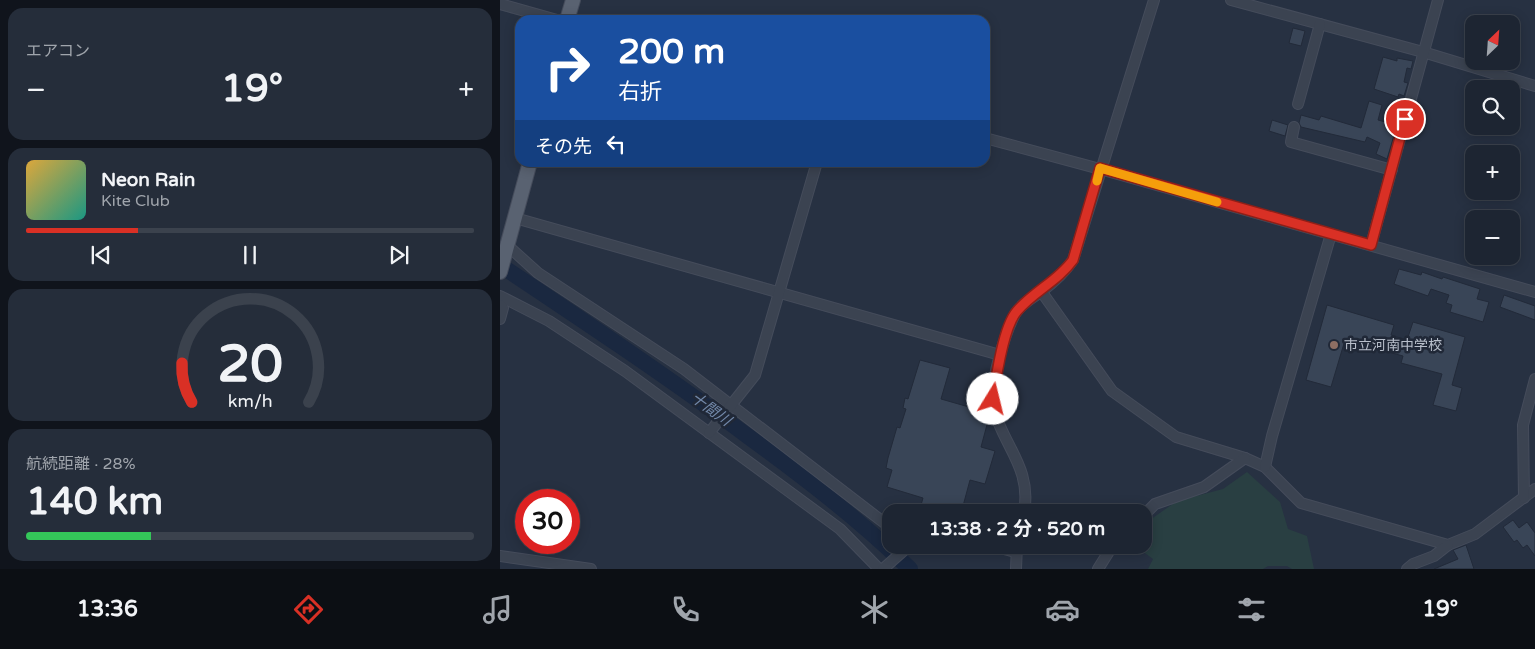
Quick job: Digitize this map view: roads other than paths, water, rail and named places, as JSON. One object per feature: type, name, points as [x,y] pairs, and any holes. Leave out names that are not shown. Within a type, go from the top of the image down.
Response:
[{"type":"main road","points":[[568,15],[573,0]]},
{"type":"main road","points":[[500,272],[529,167]]},
{"type":"street","points":[[1025,504],[1026,491],[1022,471],[1000,422],[993,399],[1000,355],[1015,312],[1066,270],[1073,260],[1100,168],[1154,0]]},
{"type":"street","points":[[1231,0],[1424,52],[1535,86]]},
{"type":"street","points":[[1371,245],[1438,0]]},
{"type":"street","points":[[500,4],[539,15]]},
{"type":"street","points":[[1298,104],[1320,24]]},
{"type":"street","points":[[1294,127],[1291,142],[1392,170]]},
{"type":"street","points":[[990,139],[1100,168],[1535,292]]},
{"type":"street","points":[[711,431],[755,375],[777,293],[815,167]]},
{"type":"street","points":[[515,218],[1000,355]]},
{"type":"street","points":[[1265,467],[1272,436],[1331,234]]},
{"type":"street","points":[[506,249],[538,273],[684,369],[882,521]]},
{"type":"street","points":[[1041,292],[1112,391],[1176,437],[1245,458],[1265,467],[1301,503],[1448,545]]},
{"type":"street","points":[[500,296],[549,321],[711,431],[840,529],[882,569],[900,554]]},
{"type":"street","points":[[500,305],[503,308],[500,319]]},
{"type":"street","points":[[1524,498],[1523,425],[1535,379]]},
{"type":"street","points":[[1152,507],[1155,504],[1204,488],[1245,458]]},
{"type":"street","points":[[1407,569],[1413,564],[1434,556],[1448,545],[1476,534],[1535,489]]},
{"type":"street","points":[[1016,554],[1016,569]]},
{"type":"street","points":[[1098,569],[1107,554]]},
{"type":"street","points":[[500,556],[591,569]]},
{"type":"waterway","name":"十間川","points":[[500,265],[657,371],[770,452],[852,517],[910,569]]},
{"type":"place","name":"市立河南中学校","points":[[1334,345]]}]
